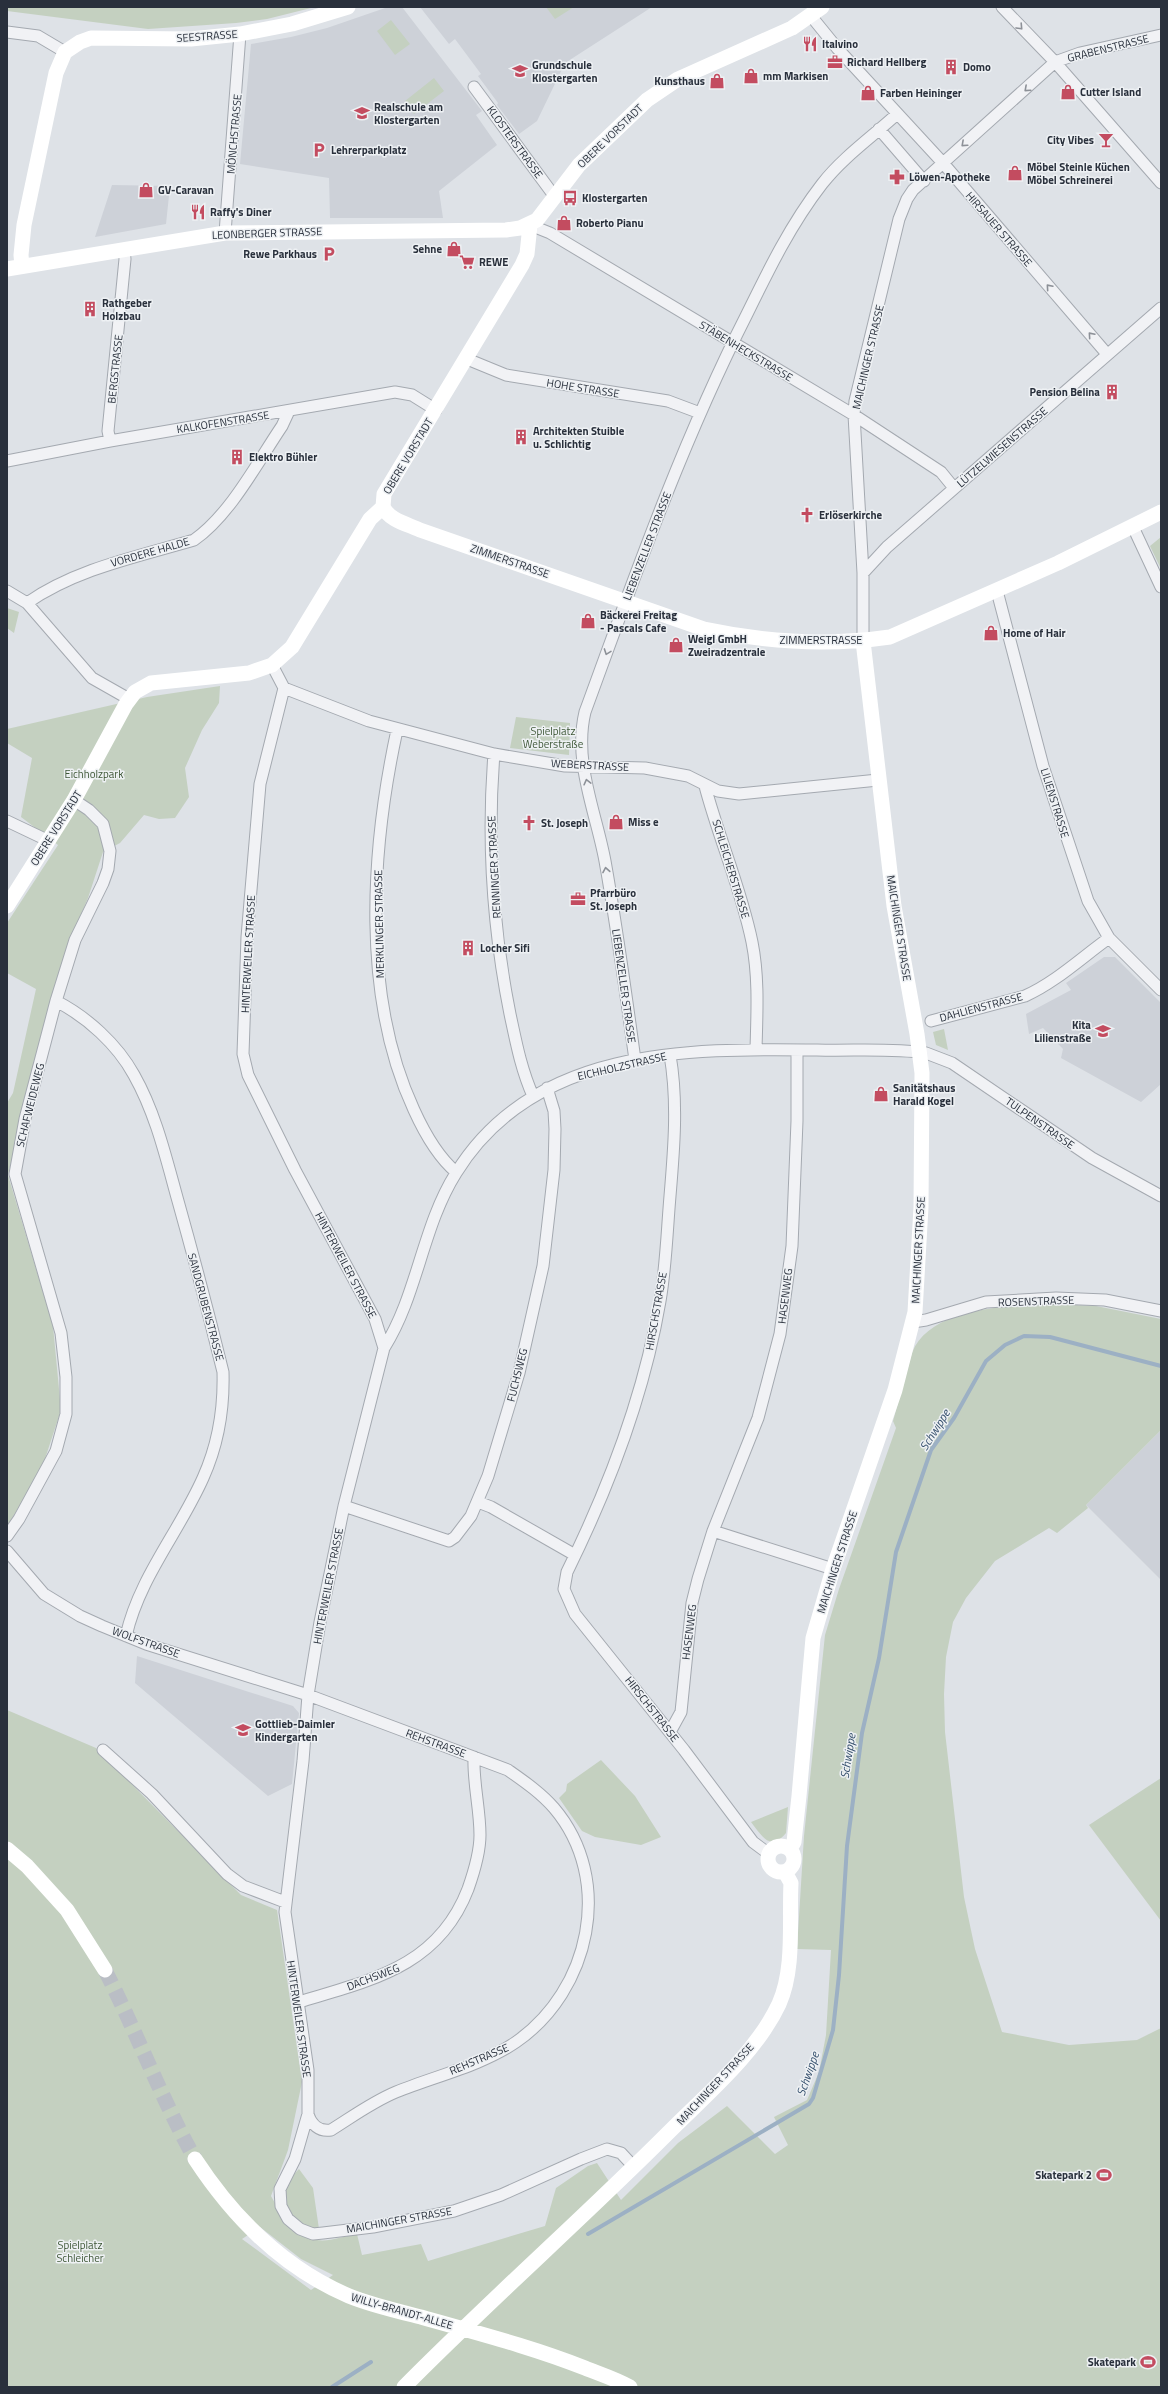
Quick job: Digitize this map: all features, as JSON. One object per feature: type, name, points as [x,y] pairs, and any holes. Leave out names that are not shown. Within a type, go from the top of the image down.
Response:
[{"type":"main road","name":"SEESTRASSE","points":[[65,52],[80,42],[91,38],[190,39],[240,34],[292,24],[348,7]]},
{"type":"main road","name":"OBERE VORSTADT","points":[[7,906],[74,800],[129,699],[141,687],[151,683],[248,673],[267,668],[292,647],[370,519],[383,507],[384,494],[467,359],[522,265],[527,254],[530,225],[537,220],[587,156],[647,100],[678,79],[766,42],[816,11]]},
{"type":"main road","points":[[22,266],[21,255],[24,225],[56,73],[65,52]]},
{"type":"main road","name":"LEONBERGER STRASSE","points":[[7,269],[225,233],[506,230],[530,225]]},
{"type":"main road","name":"ZIMMERSTRASSE","points":[[383,507],[390,516],[420,530],[626,603],[704,629],[735,636],[779,641],[863,641],[890,637],[996,591],[1133,527],[1161,512]]},
{"type":"main road","name":"MAICHINGER STRASSE","points":[[404,2387],[634,2167],[747,2054],[779,2003],[788,1969],[790,1883],[785,1872],[793,1866],[795,1857],[790,1849],[794,1842],[813,1638],[833,1570],[894,1390],[913,1322],[920,1207],[922,1073],[920,1052],[894,906],[878,780],[863,641]]},
{"type":"main road","points":[[785,1872],[773,1870],[768,1862],[769,1854],[772,1850],[780,1846],[790,1849]]},
{"type":"main road","points":[[7,1849],[26,1866],[67,1910],[105,1970]]},
{"type":"main road","name":"WILLY-BRANDT-ALLEE","points":[[195,2159],[224,2200],[246,2224],[300,2269],[350,2296],[547,2353],[630,2387]]},
{"type":"street","points":[[1002,7],[1055,62],[1161,183]]},
{"type":"street","name":"HIRSAUER STRASSE","points":[[816,11],[897,114],[943,164],[1107,354]]},
{"type":"street","points":[[7,32],[38,36],[65,52]]},
{"type":"street","name":"MÖNCHSTRASSE","points":[[225,233],[240,34]]},
{"type":"street","name":"GRABENSTRASSE","points":[[1055,62],[1080,54],[1161,35]]},
{"type":"street","name":"MAICHINGER STRASSE","points":[[863,641],[863,573],[854,415],[855,401],[899,219],[907,198],[1055,62]]},
{"type":"street","name":"KLOSTERSTRASSE","points":[[474,87],[555,197]]},
{"type":"street","name":"LIEBENZELLER STRASSE","points":[[635,1060],[619,945],[606,867],[583,766],[580,731],[584,712],[682,454],[732,342],[780,248],[809,202],[829,176],[897,114]]},
{"type":"street","points":[[880,129],[924,181]]},
{"type":"street","name":"STÄBENHECKSTRASSE","points":[[530,225],[550,232],[854,415],[941,472],[954,488]]},
{"type":"street","name":"BERGSTRASSE","points":[[110,441],[108,431],[125,259],[124,250]]},
{"type":"street","name":"LÜTZELWIESENSTRASSE","points":[[863,573],[887,547],[1161,308]]},
{"type":"street","name":"HOHE STRASSE","points":[[467,359],[506,375],[668,401],[700,413]]},
{"type":"street","name":"KALKOFENSTRASSE","points":[[7,461],[110,441],[395,392],[412,395],[436,410]]},
{"type":"street","name":"VORDERE HALDE","points":[[27,603],[48,589],[95,568],[194,540],[202,535],[225,511],[278,432],[289,411]]},
{"type":"street","points":[[1133,527],[1161,588]]},
{"type":"street","points":[[7,591],[27,603],[92,678],[129,699]]},
{"type":"street","name":"LILIENSTRASSE","points":[[996,591],[1043,766],[1088,901],[1109,938],[1161,990]]},
{"type":"street","points":[[272,665],[284,688]]},
{"type":"street","name":"WEBERSTRASSE","points":[[284,688],[369,721],[397,730],[494,754],[566,766],[645,768],[688,776],[705,786],[739,794],[878,780]]},
{"type":"street","name":"HINTERWEILER STRASSE","points":[[284,688],[260,784],[247,937],[243,1054],[248,1075],[295,1170],[375,1320],[384,1348],[344,1506],[320,1622],[308,1695],[303,1761],[285,1902],[286,1923],[308,2070],[308,2114],[295,2159],[280,2189],[279,2198],[281,2206],[288,2219],[300,2229],[313,2234]]},
{"type":"street","name":"MERKLINGER STRASSE","points":[[397,730],[386,782],[378,859],[378,958],[384,1016],[393,1057],[405,1090],[420,1123],[438,1151],[456,1172]]},
{"type":"street","name":"RENNINGER STRASSE","points":[[494,754],[491,784],[493,895],[505,989],[521,1065],[533,1096]]},
{"type":"street","name":"SCHLEICHERSTRASSE","points":[[705,786],[735,874],[752,943],[757,998],[756,1049]]},
{"type":"street","name":"SCHAFWEIDEWEG","points":[[7,1536],[19,1519],[56,1450],[66,1414],[66,1377],[61,1333],[16,1174],[25,1119],[56,1001],[75,940],[103,883],[110,851],[103,824],[89,810],[74,800]]},
{"type":"street","points":[[7,821],[49,840]]},
{"type":"street","name":"DAHLIENSTRASSE","points":[[932,1021],[1024,996],[1035,991],[1060,975],[1109,938]]},
{"type":"street","name":"SANDGRUBENSTRASSE","points":[[56,1001],[70,1008],[103,1035],[128,1065],[145,1097],[161,1139],[223,1372],[224,1397],[220,1425],[204,1476],[152,1570],[131,1615],[126,1636]]},
{"type":"street","name":"EICHHOLZSTRASSE","points":[[384,1348],[398,1326],[436,1211],[456,1172],[488,1131],[533,1096],[547,1088],[589,1071],[635,1060],[719,1049],[920,1052]]},
{"type":"street","name":"HASENWEG","points":[[670,1732],[681,1712],[692,1603],[713,1531],[758,1418],[780,1334],[792,1238],[797,1129],[797,1050]]},
{"type":"street","name":"TULPENSTRASSE","points":[[920,1052],[941,1057],[952,1063],[1092,1158],[1161,1196]]},
{"type":"street","name":"HIRSCHSTRASSE","points":[[670,1055],[674,1092],[674,1152],[659,1308],[636,1400],[612,1470],[564,1582],[568,1602],[575,1614],[670,1732],[753,1842],[769,1854]]},
{"type":"street","name":"FUCHSWEG","points":[[344,1506],[449,1541],[462,1530],[478,1502],[519,1374],[543,1266],[554,1170],[554,1111],[547,1088]]},
{"type":"street","name":"ROSENSTRASSE","points":[[913,1322],[926,1320],[986,1302],[1056,1298],[1105,1300],[1161,1311]]},
{"type":"street","points":[[478,1502],[491,1507],[575,1555]]},
{"type":"street","points":[[713,1531],[833,1570]]},
{"type":"street","name":"WOLFSTRASSE","points":[[7,1551],[44,1594],[80,1616],[126,1636],[308,1695]]},
{"type":"street","name":"REHSTRASSE","points":[[308,1695],[508,1770],[535,1789],[554,1809],[570,1833],[582,1863],[588,1895],[586,1934],[581,1956],[575,1971],[548,2014],[525,2035],[503,2050],[383,2098],[331,2130],[325,2131],[314,2125],[308,2114]]},
{"type":"street","points":[[103,1750],[152,1794],[227,1874],[243,1886],[285,1902]]},
{"type":"street","name":"DACHSWEG","points":[[299,2002],[370,1981],[395,1970],[429,1948],[448,1928],[465,1897],[473,1875],[478,1852],[480,1836],[474,1773],[474,1756]]},
{"type":"street","name":"MAICHINGER STRASSE","points":[[313,2234],[373,2227],[445,2213],[501,2195],[607,2149],[620,2153],[634,2167]]},
{"type":"shaded area","name":"Realschule am Klostergarten","points":[[388,7],[402,7],[482,111],[476,115],[497,145],[439,191],[443,218],[330,218],[329,178],[240,164],[251,44],[291,37],[327,28]]},
{"type":"shaded area","name":"Grundschule Klostergarten","points":[[420,7],[652,7],[565,63],[537,121],[519,134],[497,105],[498,103],[478,76],[481,74],[455,39],[449,44]]},
{"type":"shaded area","points":[[112,185],[170,186],[166,224],[95,237]]},
{"type":"shaded area","name":"Kita Lilienstraße","points":[[1104,957],[1115,957],[1161,1003],[1161,1084],[1141,1102],[1061,1058],[1063,1049],[1043,1028],[1029,1034],[1026,1014],[1071,990],[1066,983]]},
{"type":"shaded area","points":[[1161,1430],[1161,1580],[1086,1505]]},
{"type":"shaded area","name":"Gottlieb-Daimler Kindergarten","points":[[137,1656],[293,1706],[299,1713],[292,1784],[268,1796],[135,1683]]},
{"type":"green space","points":[[7,7],[315,7],[267,19],[236,23],[148,29],[7,11]]},
{"type":"green space","points":[[546,7],[574,7],[555,19]]},
{"type":"green space","points":[[391,20],[410,44],[395,55],[377,31]]},
{"type":"green space","points":[[434,78],[444,91],[414,114],[405,101]]},
{"type":"green space","points":[[1161,537],[1161,569],[1150,546]]},
{"type":"green space","points":[[7,608],[19,612],[14,633],[7,628]]},
{"type":"green space","name":"Eichholzpark","points":[[220,686],[219,703],[202,730],[185,768],[189,797],[175,818],[159,819],[144,815],[120,843],[103,852],[88,898],[68,945],[52,995],[8,1175],[53,1326],[61,1410],[42,1468],[7,1527],[7,1103],[13,1093],[36,989],[7,973],[7,923],[58,845],[21,817],[32,758],[7,743],[7,729],[147,697]]},
{"type":"green space","name":"Spielplatz Weberstraße","points":[[516,717],[570,723],[569,755],[510,748]]},
{"type":"green space","points":[[944,1029],[948,1050],[936,1045],[933,1032]]},
{"type":"green space","name":"Spielplatz Schleicher","points":[[1053,1304],[1096,1306],[1161,1319],[1161,1430],[1086,1505],[1088,1508],[1057,1533],[1049,1528],[995,1561],[966,1598],[953,1622],[946,1657],[944,1694],[945,1732],[964,1897],[975,1949],[1002,2032],[1069,2045],[1137,2040],[1161,2028],[1161,2387],[7,2387],[7,1710],[96,1748],[241,1895],[277,1910],[302,2082],[288,2150],[271,2196],[279,2210],[295,2230],[309,2238],[317,2240],[332,2240],[357,2234],[362,2255],[421,2244],[428,2261],[545,2226],[556,2188],[588,2166],[597,2163],[621,2200],[678,2143],[727,2106],[775,2154],[788,2145],[774,2117],[807,2100],[819,2072],[826,2035],[831,1950],[797,1949],[804,1836],[825,1635],[839,1589],[896,1428],[893,1421],[912,1353],[922,1337],[936,1326],[953,1317],[995,1308]],"holes":[[[260,2227],[301,2259],[333,2275],[311,2290],[242,2239]]]},
{"type":"green space","points":[[601,1760],[635,1796],[661,1837],[641,1845],[595,1837],[582,1831],[559,1798],[566,1791],[567,1784]]},
{"type":"green space","points":[[1161,1778],[1161,1921],[1089,1825]]},
{"type":"green space","points":[[788,1807],[786,1833],[780,1839],[771,1842],[767,1840],[751,1822]]},
{"type":"green space","points":[[299,2169],[313,2188],[319,2229],[304,2227],[288,2212],[284,2198],[285,2190],[290,2179]]},
{"type":"waterway","name":"Schwippe","points":[[588,2234],[809,2104],[813,2098],[833,2030],[839,1975],[847,1846],[862,1733],[879,1658],[896,1552],[931,1450],[954,1418],[986,1361],[1005,1345],[1024,1336],[1050,1337],[1161,1366]]},
{"type":"waterway","name":"Schwippe","points":[[332,2387],[371,2362]]},
{"type":"tunnel","points":[[105,1970],[171,2113],[195,2159]]},
{"type":"place","name":"Italvino","points":[[810,44]]},
{"type":"place","name":"Richard Hellberg","points":[[835,62]]},
{"type":"place","name":"Domo","points":[[951,67]]},
{"type":"place","name":"Grundschule Klostergarten","points":[[520,71]]},
{"type":"place","name":"mm Markisen","points":[[751,76]]},
{"type":"place","name":"Kunsthaus","points":[[717,81]]},
{"type":"place","name":"Cutter Island","points":[[1068,92]]},
{"type":"place","name":"Farben Heininger","points":[[868,93]]},
{"type":"place","name":"Realschule am Klostergarten","points":[[362,113]]},
{"type":"place","name":"City Vibes","points":[[1106,140]]},
{"type":"place","name":"Lehrerparkplatz","points":[[319,150]]},
{"type":"place","name":"Möbel Steinle Küchen Möbel Schreinerei","points":[[1015,173]]},
{"type":"place","name":"Löwen-Apotheke","points":[[897,177]]},
{"type":"place","name":"GV-Caravan","points":[[146,190]]},
{"type":"place","name":"Klostergarten","points":[[570,198]]},
{"type":"place","name":"Raffy's Diner","points":[[198,212]]},
{"type":"place","name":"Roberto Pianu","points":[[564,223]]},
{"type":"place","name":"Sehne","points":[[454,249]]},
{"type":"place","name":"Rewe Parkhaus","points":[[329,254]]},
{"type":"place","name":"REWE","points":[[467,262]]},
{"type":"place","name":"Rathgeber Holzbau","points":[[90,309]]},
{"type":"place","name":"Pension Belina","points":[[1112,392]]},
{"type":"place","name":"Architekten Stuible u. Schlichtig","points":[[521,437]]},
{"type":"place","name":"Elektro Bühler","points":[[237,457]]},
{"type":"place","name":"Erlöserkirche","points":[[807,515]]},
{"type":"place","name":"Bäckerei Freitag - Pascals Cafe","points":[[588,621]]},
{"type":"place","name":"Home of Hair","points":[[991,633]]},
{"type":"place","name":"Weigl GmbH Zweiradzentrale","points":[[676,645]]},
{"type":"place","name":"Miss e","points":[[616,822]]},
{"type":"place","name":"St. Joseph","points":[[529,823]]},
{"type":"place","name":"Pfarrbüro St. Joseph","points":[[578,899]]},
{"type":"place","name":"Locher Sifi","points":[[468,948]]},
{"type":"place","name":"Kita Lilienstraße","points":[[1103,1031]]},
{"type":"place","name":"Sanitätshaus Harald Kogel","points":[[881,1094]]},
{"type":"place","name":"Gottlieb-Daimler Kindergarten","points":[[243,1730]]},
{"type":"place","name":"Skatepark 2","points":[[1104,2175]]},
{"type":"place","name":"Skatepark","points":[[1148,2362]]}]
